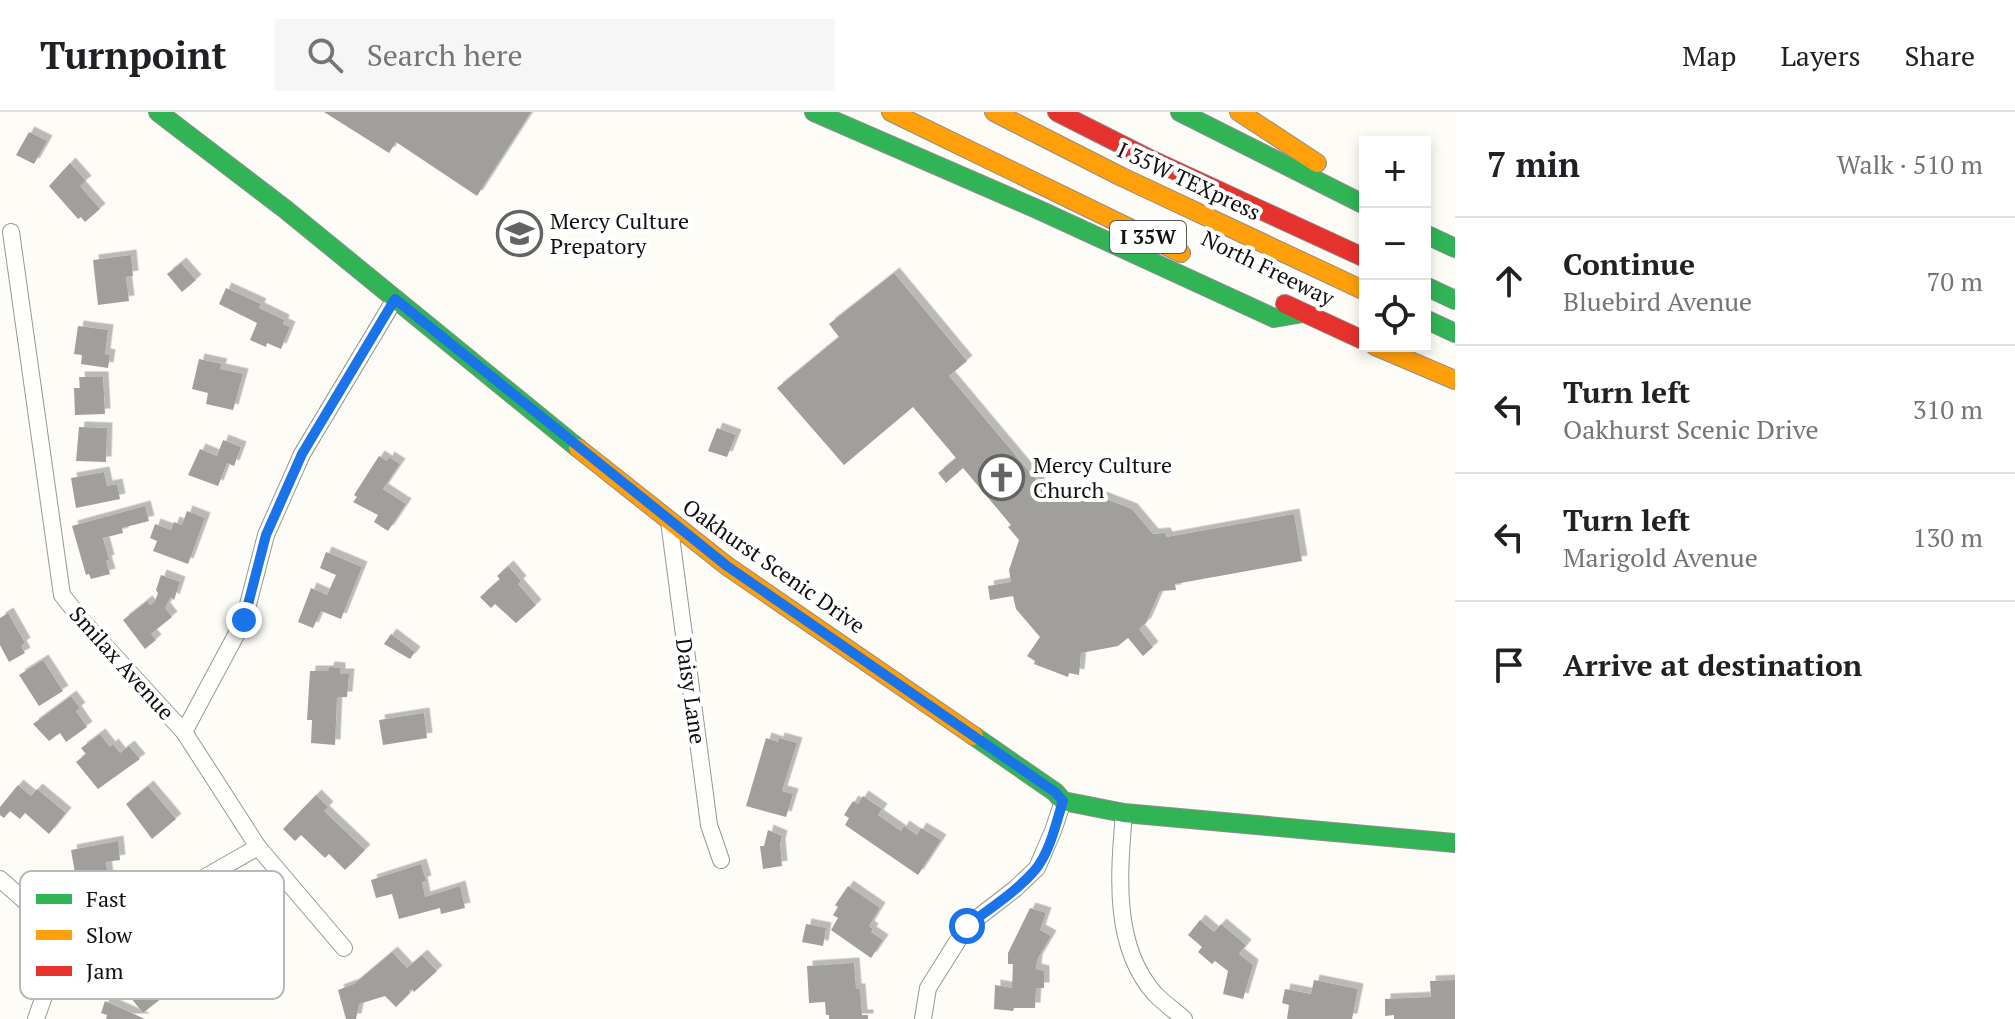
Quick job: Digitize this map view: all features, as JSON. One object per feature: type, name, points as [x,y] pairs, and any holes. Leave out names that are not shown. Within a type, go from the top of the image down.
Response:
[{"type":"main road","name":"Oakhurst Scenic Drive","points":[[158,112],[285,209],[727,566],[927,702],[1055,792],[1063,801],[1124,813],[1455,843]]},
{"type":"main road","name":"North Freeway","points":[[814,112],[1037,209],[1273,304],[1303,313],[1359,338]]},
{"type":"main road","name":"North Freeway","points":[[891,112],[1197,260]]},
{"type":"main road","name":"I 35W TEXpress","points":[[994,112],[1122,177],[1359,288]]},
{"type":"main road","name":"I 35W TEXpress","points":[[1057,112],[1148,158],[1359,255]]},
{"type":"main road","points":[[1180,112],[1338,186],[1359,202]]},
{"type":"main road","points":[[1239,112],[1335,174],[1338,186]]},
{"type":"main road","points":[[1431,237],[1455,248]]},
{"type":"main road","points":[[1431,289],[1455,300]]},
{"type":"main road","points":[[1431,322],[1455,333]]},
{"type":"main road","points":[[1389,352],[1455,380]]},
{"type":"street","name":"Smilax Avenue","points":[[11,232],[62,595],[184,732],[258,847],[278,871]]},
{"type":"street","points":[[184,732],[244,620],[266,535],[302,454],[395,299]]},
{"type":"street","name":"Daisy Lane","points":[[669,521],[709,825],[721,860]]},
{"type":"street","points":[[923,1019],[928,988],[967,926],[1037,868],[1063,801]]},
{"type":"street","points":[[1124,813],[1120,868],[1125,935],[1141,973],[1156,994],[1184,1019]]},
{"type":"street","points":[[216,871],[258,847]]},
{"type":"street","name":"Smilax Avenue","points":[[284,878],[344,948]]},
{"type":"street","points":[[0,879],[20,896]]},
{"type":"street","points":[[36,1019],[43,999]]},
{"type":"building","points":[[324,112],[531,112],[477,196],[396,142],[389,153]]},
{"type":"building","points":[[29,132],[47,141],[34,164],[16,155]]},
{"type":"building","points":[[70,163],[86,181],[80,186],[100,209],[85,222],[81,217],[78,219],[49,186]]},
{"type":"building","points":[[131,255],[133,276],[126,277],[129,301],[98,305],[93,260]]},
{"type":"building","points":[[181,263],[196,280],[182,292],[167,274]]},
{"type":"building","name":"Mercy Culture Church","points":[[894,273],[967,361],[949,376],[1048,494],[1051,491],[1059,500],[1093,494],[1132,509],[1153,534],[1165,533],[1167,537],[1294,514],[1302,561],[1175,584],[1176,590],[1160,591],[1146,623],[1139,629],[1153,647],[1143,656],[1128,638],[1118,646],[1081,653],[1079,675],[1069,673],[1068,677],[1034,664],[1035,661],[1027,656],[1040,637],[1016,609],[1013,596],[990,600],[988,586],[1011,582],[1009,570],[1019,540],[1008,527],[1011,525],[963,468],[946,483],[938,473],[956,458],[913,407],[844,465],[777,388],[839,337],[829,324]]},
{"type":"building","points":[[226,288],[261,304],[259,308],[284,320],[283,324],[290,327],[281,349],[250,340],[257,323],[219,304]]},
{"type":"building","points":[[78,326],[108,330],[105,354],[110,355],[108,368],[81,364],[82,355],[74,354]]},
{"type":"building","points":[[199,359],[222,364],[220,369],[243,374],[233,410],[206,404],[208,393],[192,389]]},
{"type":"building","points":[[79,377],[103,377],[105,414],[75,415],[74,388],[80,388]]},
{"type":"building","points":[[79,427],[107,428],[106,462],[76,461]]},
{"type":"building","points":[[717,428],[736,435],[727,457],[708,451]]},
{"type":"building","points":[[223,440],[241,447],[234,466],[227,463],[218,486],[188,475],[200,449],[217,456]]},
{"type":"building","points":[[379,456],[387,461],[389,457],[400,464],[383,489],[406,504],[388,531],[374,522],[378,515],[353,502],[357,497],[354,495]]},
{"type":"building","points":[[104,472],[107,486],[117,484],[120,499],[76,508],[71,478]]},
{"type":"building","points":[[145,506],[149,521],[122,528],[123,533],[103,538],[110,574],[91,579],[89,574],[86,575],[72,526]]},
{"type":"building","points":[[187,511],[205,518],[188,564],[153,551],[157,541],[150,538],[155,524],[171,530],[174,522],[182,525]]},
{"type":"building","points":[[326,552],[362,567],[341,619],[321,611],[313,628],[298,622],[311,588],[327,595],[336,575],[320,568]]},
{"type":"building","points":[[508,566],[536,605],[516,623],[495,604],[491,608],[480,597],[500,579],[497,576]]},
{"type":"building","points":[[161,575],[180,582],[174,600],[171,597],[165,608],[172,617],[151,634],[156,640],[145,649],[123,620],[147,601],[150,605],[155,601]]},
{"type":"building","points":[[8,613],[25,643],[21,646],[25,653],[9,662],[0,645],[0,618]]},
{"type":"building","points":[[391,634],[415,652],[410,659],[384,644]]},
{"type":"building","points":[[43,660],[63,691],[39,706],[19,675]]},
{"type":"building","points":[[329,667],[340,668],[340,674],[349,674],[347,697],[337,697],[335,745],[311,743],[312,720],[307,720],[310,671],[328,671]]},
{"type":"building","points":[[71,696],[80,708],[76,711],[87,727],[66,742],[60,733],[49,741],[33,724]]},
{"type":"building","points":[[424,713],[427,738],[383,745],[379,720]]},
{"type":"building","points":[[100,734],[110,747],[113,744],[120,753],[129,746],[140,759],[98,789],[76,762],[86,754],[81,748]]},
{"type":"building","points":[[766,738],[797,743],[782,791],[793,794],[786,817],[746,806]]},
{"type":"building","points":[[18,785],[31,796],[37,789],[66,813],[49,834],[25,813],[20,819],[10,811],[4,818],[0,815],[0,807]]},
{"type":"building","points":[[148,786],[176,819],[152,839],[126,804]]},
{"type":"building","points":[[316,795],[328,807],[324,811],[365,850],[345,870],[329,854],[325,858],[301,835],[295,841],[283,829]]},
{"type":"building","points":[[863,796],[882,809],[878,815],[901,831],[904,826],[917,835],[921,828],[941,840],[918,875],[845,825],[849,818],[844,815],[853,801],[858,804]]},
{"type":"building","points":[[768,830],[782,836],[782,866],[763,869],[760,846],[764,846]]},
{"type":"building","points":[[118,841],[120,860],[106,862],[107,871],[75,871],[71,850]]},
{"type":"building","points":[[421,864],[426,881],[422,882],[425,897],[460,886],[465,908],[441,914],[440,908],[399,919],[392,894],[376,898],[371,880]]},
{"type":"building","points":[[848,886],[880,908],[869,926],[873,929],[871,932],[883,940],[871,958],[831,930],[838,918],[833,915],[838,907],[835,905]]},
{"type":"building","points":[[1030,908],[1046,913],[1040,930],[1051,936],[1037,960],[1036,969],[1044,971],[1044,988],[1036,988],[1035,1008],[1014,1008],[1013,1011],[994,1009],[995,985],[1012,988],[1013,964],[1008,964],[1008,953]]},
{"type":"building","points":[[1200,920],[1214,932],[1221,924],[1246,945],[1239,954],[1253,965],[1243,999],[1223,994],[1228,971],[1215,961],[1212,964],[1198,952],[1202,947],[1188,935]]},
{"type":"building","points":[[806,924],[826,928],[823,946],[802,942]]},
{"type":"building","points":[[392,952],[407,968],[422,955],[437,971],[414,992],[412,989],[409,991],[396,1007],[385,996],[359,1004],[356,1019],[346,1019],[338,990],[354,984]]},
{"type":"building","points":[[854,963],[862,1015],[868,1015],[868,1019],[829,1019],[825,1002],[809,1003],[807,966]]},
{"type":"building","points":[[1314,980],[1358,989],[1352,1019],[1287,1019],[1289,1005],[1282,1003],[1285,989],[1311,994]]},
{"type":"building","points":[[1455,980],[1455,1019],[1394,1019],[1394,1015],[1385,1016],[1385,999],[1431,997],[1430,981]]},
{"type":"building","points":[[132,999],[161,999],[143,1013]]},
{"type":"building","points":[[105,1001],[145,1019],[106,1019],[107,1015],[101,1013]]},
{"type":"traffic: fast","points":[[158,112],[285,209],[578,448]]},
{"type":"traffic: fast","points":[[814,112],[1037,209],[1274,318],[1303,313]]},
{"type":"traffic: fast","points":[[1180,112],[1359,202]]},
{"type":"traffic: fast","points":[[1431,237],[1455,248]]},
{"type":"traffic: fast","points":[[1431,289],[1455,300]]},
{"type":"traffic: fast","points":[[1431,322],[1455,333]]},
{"type":"traffic: fast","points":[[974,736],[1055,792],[1063,801],[1124,813],[1455,843]]},
{"type":"traffic: slow","points":[[891,112],[1181,253]]},
{"type":"traffic: slow","points":[[994,112],[1122,177],[1359,288]]},
{"type":"traffic: slow","points":[[1239,112],[1317,163]]},
{"type":"traffic: slow","points":[[1389,352],[1455,380]]},
{"type":"traffic: slow","points":[[578,448],[727,566],[974,736]]},
{"type":"traffic: jam","points":[[1057,112],[1148,158],[1359,255]]},
{"type":"traffic: jam","points":[[1285,304],[1359,338]]},
{"type":"place","name":"Mercy Culture Prepatory","points":[[519,234]]},
{"type":"place","name":"Mercy Culture Church","points":[[1002,478]]},
{"type":"route","points":[[244,620],[266,535],[302,454],[395,299],[727,566],[1055,792],[1063,801],[1037,868],[967,926]]}]
